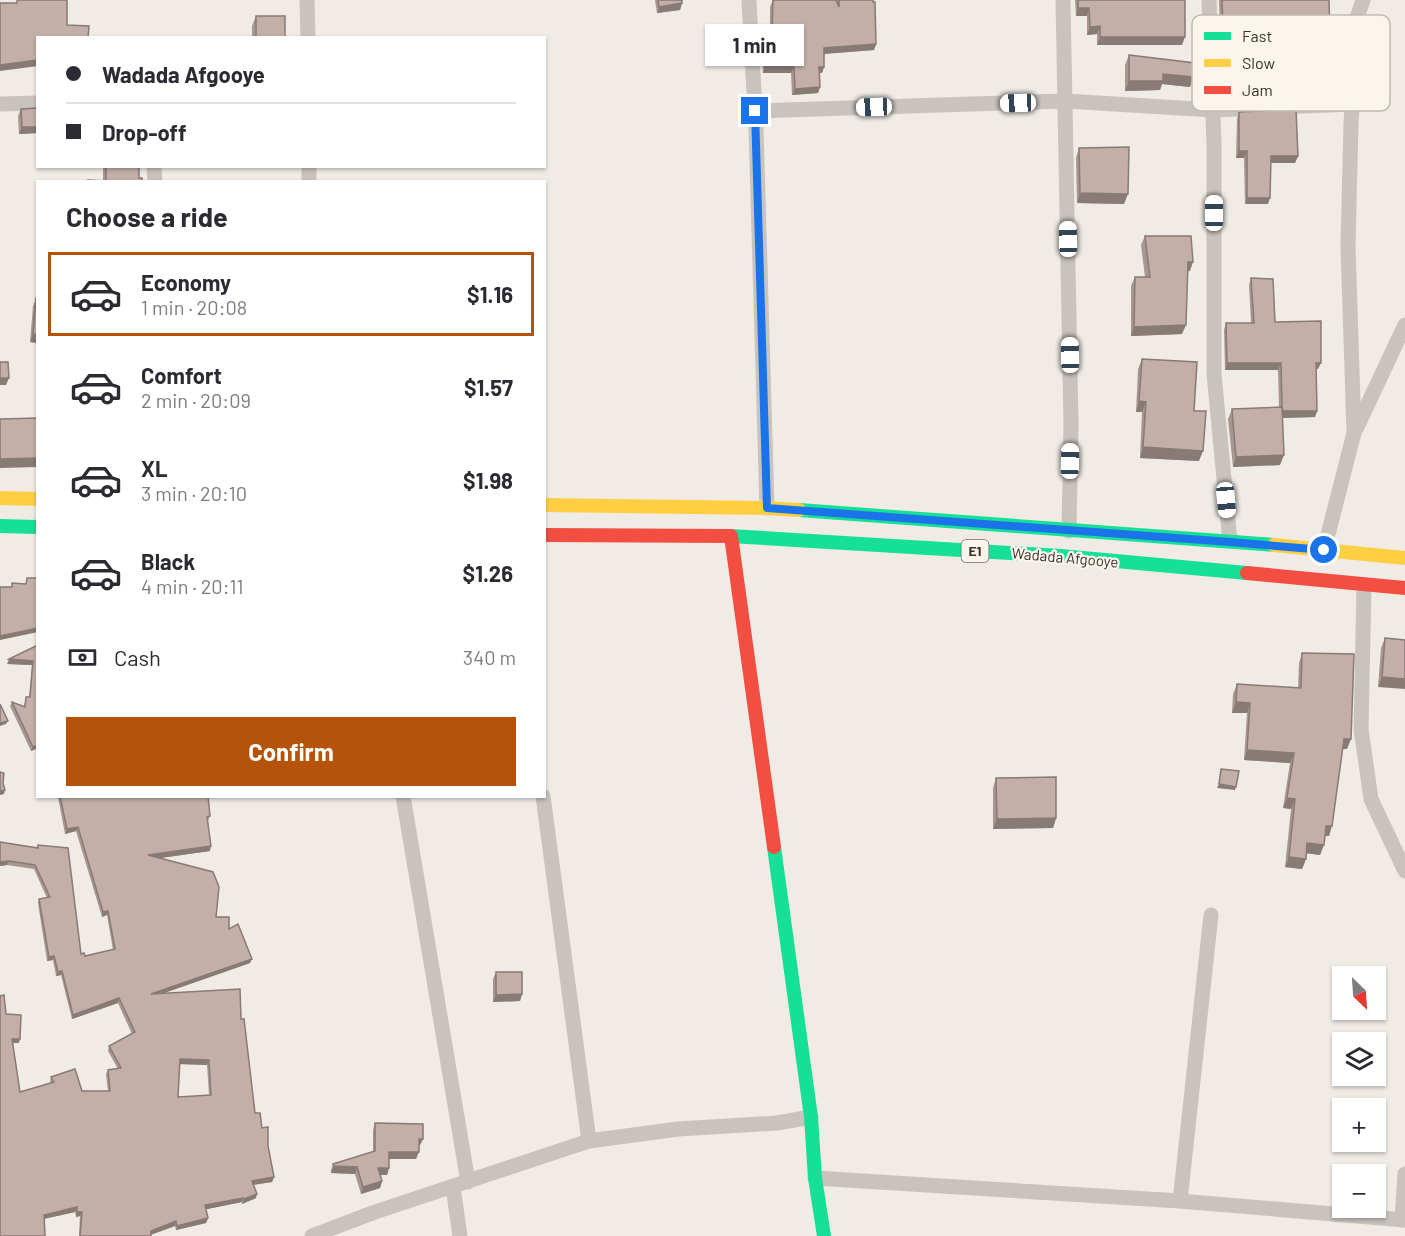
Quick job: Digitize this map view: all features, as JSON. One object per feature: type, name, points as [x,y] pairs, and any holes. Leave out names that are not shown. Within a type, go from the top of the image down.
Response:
[{"type":"main road","points":[[0,498],[36,499]]},
{"type":"main road","name":"Wadada Afgooye","points":[[546,505],[767,508],[1230,542],[1405,558]]},
{"type":"main road","points":[[0,526],[36,527]]},
{"type":"main road","name":"Wadada Afgooye","points":[[546,535],[731,536],[1061,556],[1405,588]]},
{"type":"main road","points":[[731,536],[811,1116],[815,1178],[824,1236]]},
{"type":"street","points":[[307,0],[308,36]]},
{"type":"street","points":[[749,0],[755,111],[767,508]]},
{"type":"street","points":[[1063,0],[1071,424],[1069,531]]},
{"type":"street","points":[[1209,0],[1210,15]]},
{"type":"street","points":[[1358,15],[1363,0]]},
{"type":"street","points":[[755,111],[1065,101],[1192,109]]},
{"type":"street","points":[[0,104],[36,103]]},
{"type":"street","points":[[1213,111],[1214,374],[1230,542]]},
{"type":"street","points":[[1352,111],[1348,246],[1354,433]]},
{"type":"street","points":[[1324,550],[1354,433],[1405,326]]},
{"type":"street","points":[[1364,585],[1360,729],[1371,799],[1405,871]]},
{"type":"street","points":[[403,798],[468,1182]]},
{"type":"street","points":[[543,798],[589,1141]]},
{"type":"street","points":[[1180,1201],[1211,915]]},
{"type":"street","points":[[316,1235],[589,1141],[678,1129],[777,1123],[811,1116]]},
{"type":"street","points":[[815,1178],[1180,1201],[1403,1220],[1405,1174]]},
{"type":"street","points":[[453,1187],[460,1236]]},
{"type":"building","points":[[17,0],[67,0],[67,25],[89,26],[88,36],[36,36],[36,60],[0,65],[0,3],[17,3]]},
{"type":"building","points":[[658,0],[682,0],[682,3],[659,7]]},
{"type":"building","points":[[773,0],[836,0],[839,7],[839,0],[873,0],[875,2],[876,44],[824,48],[824,67],[819,67],[820,87],[795,89],[794,67],[765,67],[764,33],[772,33]]},
{"type":"building","points":[[1078,0],[1185,0],[1185,37],[1100,37],[1100,26],[1090,27],[1089,8],[1078,8]]},
{"type":"building","points":[[1222,0],[1329,0],[1329,15],[1223,15]]},
{"type":"building","points":[[256,16],[285,16],[285,36],[256,36]]},
{"type":"building","points":[[1129,55],[1192,63],[1192,77],[1163,74],[1163,81],[1129,81]]},
{"type":"building","points":[[36,108],[36,127],[22,127],[21,109]]},
{"type":"building","points":[[1296,111],[1298,156],[1271,156],[1270,198],[1247,198],[1247,151],[1239,151],[1239,112]]},
{"type":"building","points":[[1129,147],[1128,194],[1080,193],[1079,148]]},
{"type":"building","points":[[106,168],[139,168],[139,178],[142,178],[142,180],[106,180]]},
{"type":"building","points":[[1145,236],[1191,236],[1193,262],[1188,262],[1186,325],[1134,327],[1135,277],[1150,277]]},
{"type":"building","points":[[1251,278],[1273,279],[1275,322],[1321,321],[1321,363],[1316,363],[1317,411],[1283,411],[1281,363],[1227,363],[1226,323],[1254,323]]},
{"type":"building","points":[[36,298],[36,335],[33,334]]},
{"type":"building","points":[[1142,359],[1197,362],[1194,411],[1206,411],[1203,451],[1143,447],[1146,402],[1139,401]]},
{"type":"building","points":[[0,362],[8,362],[9,378],[0,378]]},
{"type":"building","points":[[1282,407],[1284,455],[1236,457],[1232,409]]},
{"type":"building","points":[[36,418],[36,458],[0,459],[0,419]]},
{"type":"building","points":[[27,578],[36,578],[36,628],[0,636],[0,587],[12,587],[12,583],[26,584]]},
{"type":"building","points":[[1385,638],[1405,640],[1405,679],[1382,677]]},
{"type":"building","points":[[36,646],[36,746],[33,747],[12,702],[25,707],[26,697],[30,697],[33,661],[9,659]]},
{"type":"building","points":[[1302,653],[1354,654],[1351,739],[1344,739],[1332,826],[1326,826],[1324,845],[1307,843],[1306,859],[1289,857],[1295,799],[1287,798],[1294,753],[1247,750],[1250,703],[1236,702],[1237,684],[1301,688]]},
{"type":"building","points":[[0,704],[8,721],[0,723]]},
{"type":"building","points":[[1221,769],[1239,771],[1236,787],[1219,784]]},
{"type":"building","points":[[0,772],[4,773],[5,790],[0,791]]},
{"type":"building","points":[[1056,777],[1056,818],[997,819],[996,778]]},
{"type":"building","points":[[60,798],[208,798],[210,816],[207,817],[211,846],[148,855],[213,872],[219,887],[216,917],[229,917],[229,929],[238,924],[252,959],[151,994],[240,989],[241,1019],[244,1019],[255,1113],[260,1113],[262,1128],[268,1127],[268,1146],[274,1177],[252,1181],[257,1194],[244,1199],[205,1205],[208,1218],[177,1226],[176,1221],[151,1231],[151,1236],[80,1236],[82,1212],[77,1212],[77,1207],[44,1215],[45,1236],[0,1236],[0,996],[4,995],[6,1014],[21,1015],[20,1039],[12,1039],[20,1092],[54,1082],[51,1077],[75,1069],[82,1091],[110,1091],[108,1070],[121,1068],[109,1046],[135,1032],[119,998],[73,1015],[62,971],[58,972],[54,956],[49,957],[39,899],[50,897],[35,865],[0,862],[0,842],[38,848],[38,845],[68,848],[81,954],[84,953],[85,956],[115,949],[108,911],[103,912],[78,827],[67,829]],"holes":[[[180,1059],[209,1060],[211,1095],[178,1097]]]},
{"type":"building","points":[[496,972],[522,972],[522,994],[496,995]]},
{"type":"building","points":[[375,1123],[423,1124],[423,1139],[419,1139],[419,1152],[389,1152],[389,1168],[378,1168],[382,1181],[363,1187],[357,1167],[334,1166],[333,1164],[375,1151]]},
{"type":"traffic: fast","points":[[799,510],[1274,545]]},
{"type":"traffic: fast","points":[[0,526],[36,527]]},
{"type":"traffic: fast","points":[[730,536],[1061,556],[1247,573]]},
{"type":"traffic: fast","points":[[774,847],[811,1117],[815,1178],[824,1236]]},
{"type":"traffic: slow","points":[[0,498],[36,499]]},
{"type":"traffic: slow","points":[[546,505],[799,510]]},
{"type":"traffic: slow","points":[[1274,545],[1405,558]]},
{"type":"traffic: jam","points":[[546,535],[730,536]]},
{"type":"traffic: jam","points":[[731,536],[774,847]]},
{"type":"traffic: jam","points":[[1247,573],[1405,588]]},
{"type":"route","points":[[755,111],[767,508],[1324,550]]}]
